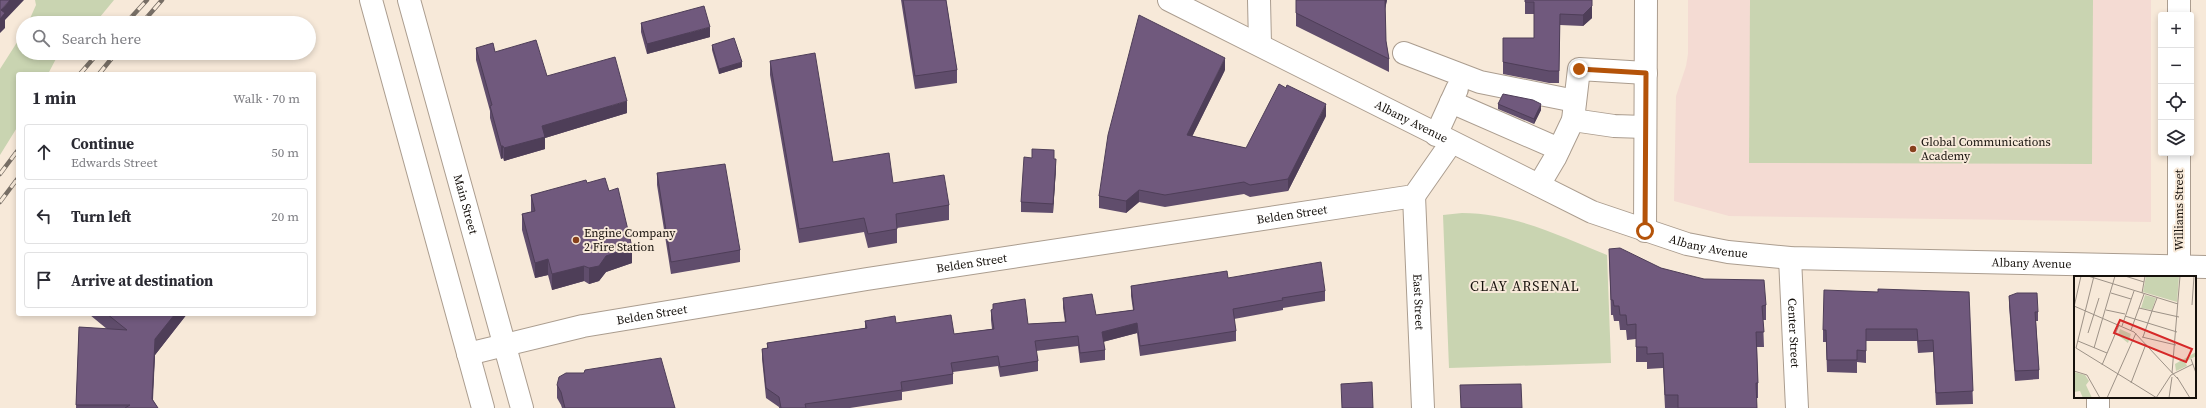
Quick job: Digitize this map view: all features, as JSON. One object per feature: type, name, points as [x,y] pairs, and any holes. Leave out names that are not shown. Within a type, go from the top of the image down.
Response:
[{"type":"main road","points":[[371,0],[483,408]]},
{"type":"main road","name":"Main Street","points":[[410,0],[522,408]]},
{"type":"main road","name":"Albany Avenue","points":[[1169,0],[1260,44],[1444,139],[1592,212],[1687,244],[1728,252],[1790,258],[2090,271],[2206,267]]},
{"type":"main road","points":[[1260,0],[1260,44]]},
{"type":"main road","points":[[1645,231],[1646,0]]},
{"type":"main road","points":[[2179,0],[2179,12]]},
{"type":"main road","points":[[1404,53],[1464,75],[1574,110],[1614,126],[1645,127]]},
{"type":"main road","points":[[1539,186],[1559,149],[1574,110],[1579,69],[1646,73]]},
{"type":"main road","points":[[1414,196],[1444,139],[1451,102],[1464,75]]},
{"type":"main road","points":[[1451,102],[1559,149]]},
{"type":"main road","name":"Williams Street","points":[[2179,156],[2179,267]]},
{"type":"main road","name":"Belden Street","points":[[468,354],[583,326],[867,279],[1414,196]]},
{"type":"main road","name":"East Street","points":[[1414,196],[1424,408]]},
{"type":"main road","name":"Center Street","points":[[1790,258],[1797,408]]},
{"type":"shaded area","name":"Global Communications Academy","points":[[1688,0],[2151,0],[2151,222],[1729,216],[1674,201],[1676,96],[1686,66],[1688,54]]},
{"type":"green space","points":[[35,0],[114,0],[101,16],[31,16],[36,5]]},
{"type":"green space","points":[[1750,0],[2093,0],[2092,164],[1749,163]]},
{"type":"green space","points":[[16,44],[16,60],[55,60],[49,72],[16,72],[16,129],[0,155],[0,69]]},
{"type":"green space","points":[[1462,213],[1481,214],[1518,221],[1554,233],[1607,255],[1611,363],[1449,368],[1443,215]]},
{"type":"building","points":[[0,0],[10,0],[1,10],[5,13],[0,19]]},
{"type":"building","points":[[903,0],[946,0],[957,70],[915,76]]},
{"type":"building","points":[[1296,0],[1385,0],[1386,41],[1389,59],[1296,13]]},
{"type":"building","points":[[1525,0],[1592,0],[1592,6],[1583,15],[1560,14],[1559,71],[1549,71],[1503,62],[1503,38],[1534,38],[1534,2],[1525,2]]},
{"type":"building","points":[[704,6],[710,27],[647,44],[641,23]]},
{"type":"building","points":[[1139,15],[1225,58],[1187,135],[1246,148],[1279,84],[1286,88],[1287,85],[1326,104],[1288,179],[1250,185],[1244,182],[1165,195],[1139,190],[1126,201],[1099,196],[1108,135]]},
{"type":"building","points":[[734,38],[742,62],[719,69],[712,45]]},
{"type":"building","points":[[536,40],[547,76],[615,57],[627,101],[542,126],[545,137],[504,148],[501,146],[490,106],[492,105],[476,48],[493,43],[495,52]]},
{"type":"building","points":[[815,53],[833,162],[889,153],[893,183],[944,175],[949,205],[896,214],[897,229],[868,234],[864,218],[799,229],[770,61]]},
{"type":"building","points":[[1503,94],[1533,100],[1541,104],[1534,119],[1498,104]]},
{"type":"building","points":[[1032,149],[1054,150],[1054,159],[1056,159],[1053,204],[1021,202],[1024,157],[1032,158]]},
{"type":"building","points":[[725,164],[740,250],[671,262],[657,173]]},
{"type":"building","name":"Engine Company 2 Fire Station","points":[[605,178],[609,191],[618,188],[632,247],[606,256],[599,266],[589,268],[584,266],[552,274],[548,259],[535,263],[522,214],[535,211],[531,195],[586,180],[587,183]]},
{"type":"building","points":[[1620,248],[1661,268],[1704,279],[1764,280],[1766,305],[1762,306],[1764,332],[1756,332],[1758,383],[1756,383],[1757,408],[1678,408],[1678,395],[1665,395],[1663,353],[1647,354],[1647,347],[1636,347],[1636,324],[1627,325],[1626,315],[1620,315],[1619,306],[1614,306],[1613,300],[1611,300],[1609,249]]},
{"type":"building","points":[[1321,262],[1325,291],[1282,298],[1283,300],[1233,309],[1236,331],[1140,346],[1137,323],[1102,332],[1105,350],[1080,353],[1078,336],[1035,341],[1038,361],[1000,367],[998,356],[951,363],[953,374],[901,382],[902,390],[805,404],[806,408],[781,408],[779,397],[766,388],[762,349],[768,348],[767,343],[867,328],[865,321],[895,316],[896,323],[951,315],[954,334],[994,329],[991,310],[993,309],[993,304],[1025,299],[1028,324],[1066,322],[1063,298],[1092,294],[1096,315],[1134,310],[1131,286],[1227,271],[1228,278]]},
{"type":"building","points":[[1878,289],[1969,292],[1973,391],[1936,393],[1933,340],[1918,341],[1917,329],[1866,329],[1866,351],[1857,350],[1857,360],[1827,360],[1826,330],[1823,330],[1824,290],[1878,292]]},
{"type":"building","points":[[2017,293],[2037,293],[2038,312],[2035,312],[2039,370],[2015,371],[2009,296]]},
{"type":"building","points":[[110,316],[173,316],[155,339],[152,399],[158,408],[125,408],[130,405],[76,405],[79,327],[127,330]]},
{"type":"building","points":[[661,358],[675,408],[565,408],[561,392],[557,385],[559,377],[566,373],[584,373],[585,370]]},
{"type":"building","points":[[1372,382],[1373,408],[1342,408],[1341,384]]},
{"type":"building","points":[[1521,384],[1522,408],[1461,408],[1460,385]]},
{"type":"railway","points":[[132,16],[147,0]]},
{"type":"railway","points":[[148,16],[162,0]]},
{"type":"railway","points":[[82,72],[92,60]]},
{"type":"railway","points":[[101,72],[110,60]]},
{"type":"railway","points":[[0,174],[16,153]]},
{"type":"railway","points":[[0,202],[16,181]]},
{"type":"place","name":"Global Communications Academy","points":[[1913,149]]},
{"type":"place","name":"Engine Company 2 Fire Station","points":[[576,240]]},
{"type":"district","name":"CLAY ARSENAL","points":[[1525,286]]},
{"type":"route","points":[[1579,69],[1646,73],[1645,231]]}]
